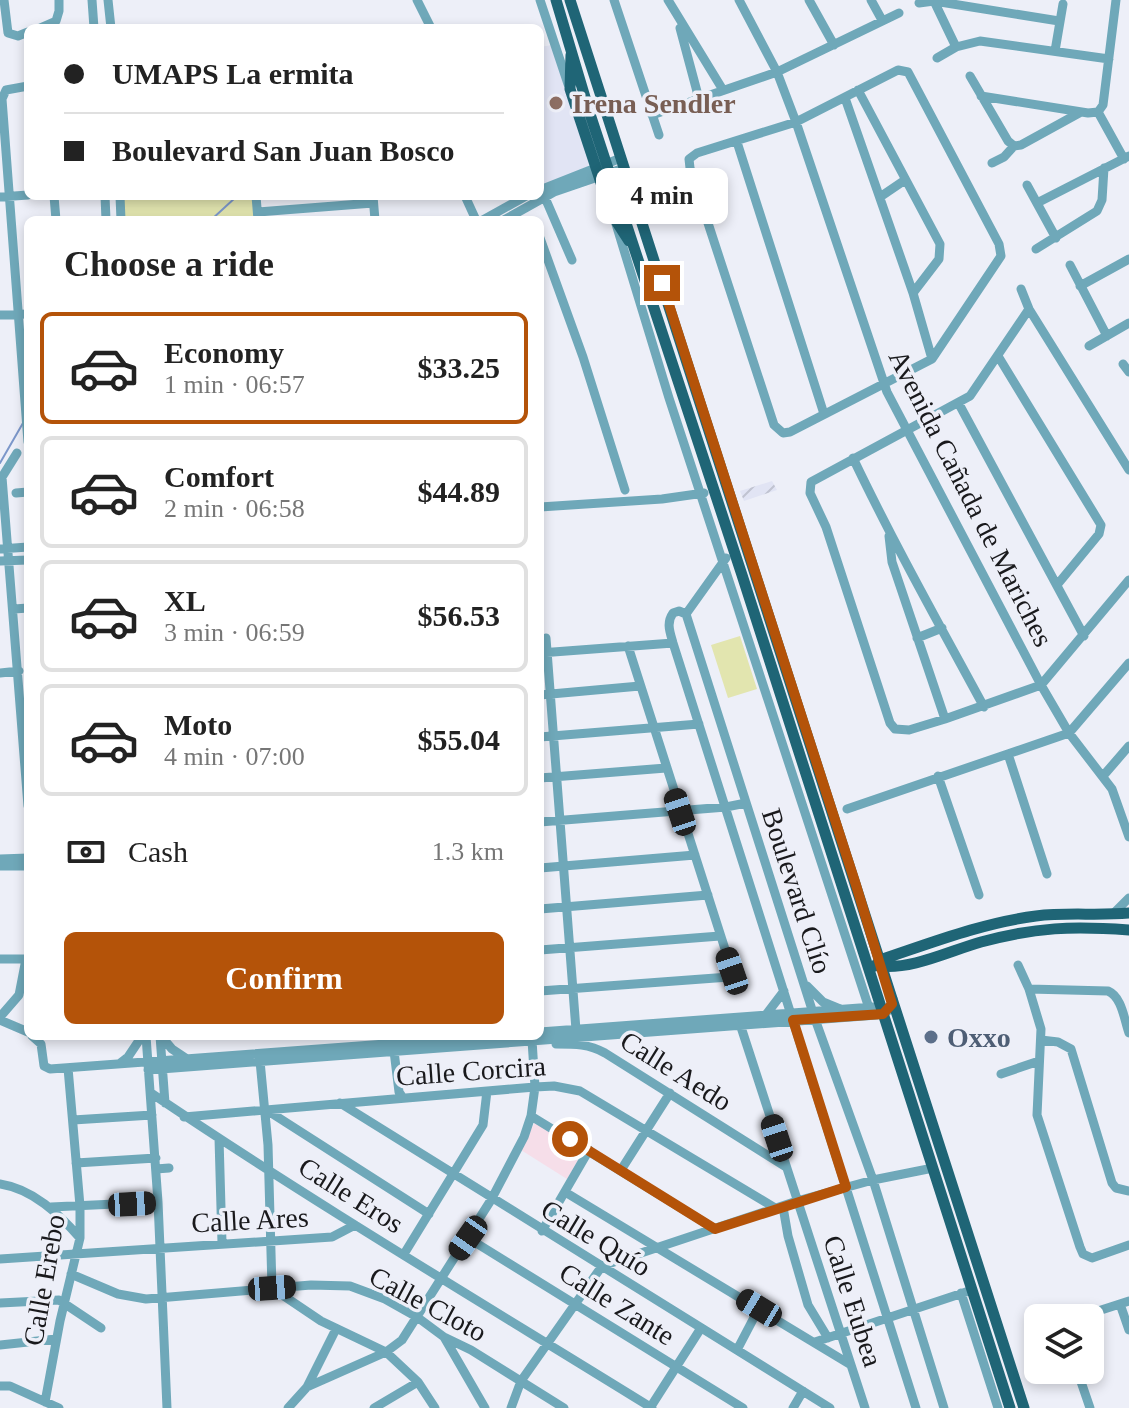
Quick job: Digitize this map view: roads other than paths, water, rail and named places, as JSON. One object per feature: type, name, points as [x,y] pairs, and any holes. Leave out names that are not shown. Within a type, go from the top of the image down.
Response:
[{"type":"main road","points":[[556,0],[572,50],[585,116],[603,170],[637,251],[864,957],[886,1007],[1024,1408]]},
{"type":"main road","points":[[570,0],[873,939],[886,1007],[967,1292],[1010,1408]]},
{"type":"main road","points":[[572,50],[570,89],[585,116]]},
{"type":"main road","points":[[585,116],[605,109]]},
{"type":"main road","points":[[603,170],[615,220],[637,251]]},
{"type":"main road","points":[[742,575],[755,571]]},
{"type":"main road","points":[[871,978],[879,964],[924,945],[990,924],[1057,914],[1129,913]]},
{"type":"main road","points":[[864,957],[879,964],[908,964],[980,942],[1060,927],[1129,930]]},
{"type":"main road","points":[[858,936],[868,941],[873,939]]},
{"type":"main road","points":[[873,939],[889,952],[924,945]]},
{"type":"main road","points":[[886,1007],[895,975],[908,964]]},
{"type":"street","points":[[4,0],[8,33],[18,36],[24,34]]},
{"type":"street","points":[[49,24],[56,21],[59,0]]},
{"type":"street","points":[[92,0],[94,24]]},
{"type":"street","points":[[108,0],[111,24]]},
{"type":"street","points":[[417,0],[429,24]]},
{"type":"street","points":[[540,0],[570,89]]},
{"type":"street","points":[[614,0],[659,135]]},
{"type":"street","points":[[668,0],[723,90]]},
{"type":"street","name":"Avenida Cañada de Mariches","points":[[739,0],[777,72],[796,122],[883,383],[1041,685],[1069,733],[1112,789],[1129,837]]},
{"type":"street","points":[[809,0],[834,45]]},
{"type":"street","points":[[871,0],[882,20]]},
{"type":"street","points":[[1098,112],[1103,105],[1116,0]]},
{"type":"street","points":[[934,1],[956,47]]},
{"type":"street","points":[[919,3],[934,1],[1059,21]]},
{"type":"street","points":[[1055,51],[1063,4]]},
{"type":"street","points":[[652,115],[777,72],[899,13]]},
{"type":"street","points":[[677,15],[699,99]]},
{"type":"street","points":[[937,58],[956,47],[980,41],[1109,59]]},
{"type":"street","points":[[898,70],[908,72],[999,244],[1001,256],[932,359],[790,432],[778,430],[774,425],[689,159],[697,153],[796,122],[898,70]]},
{"type":"street","points":[[970,76],[1008,141],[1014,146]]},
{"type":"street","points":[[24,86],[10,87],[3,94],[5,196],[23,314],[24,366]]},
{"type":"street","points":[[858,90],[941,249],[939,259],[913,293]]},
{"type":"street","points":[[981,96],[1098,112]]},
{"type":"street","points":[[845,98],[913,293],[932,359]]},
{"type":"street","points":[[992,163],[1004,157],[1014,146],[1081,112]]},
{"type":"street","points":[[1037,203],[1127,158],[1098,112]]},
{"type":"street","points":[[737,142],[824,414]]},
{"type":"street","points":[[544,189],[623,163]]},
{"type":"street","points":[[1036,249],[1097,211],[1102,200],[1104,168]]},
{"type":"street","points":[[880,197],[905,180]]},
{"type":"street","points":[[1027,185],[1056,238]]},
{"type":"street","points":[[544,195],[572,260]]},
{"type":"street","points":[[258,216],[373,200]]},
{"type":"street","points":[[491,216],[523,200]]},
{"type":"street","points":[[508,216],[523,200]]},
{"type":"street","points":[[615,220],[631,281],[724,561],[886,1007]]},
{"type":"street","points":[[544,249],[583,357],[625,490]]},
{"type":"street","points":[[1080,286],[1129,259]]},
{"type":"street","points":[[1070,265],[1107,336]]},
{"type":"street","points":[[1021,289],[1029,309],[1129,470]]},
{"type":"street","points":[[1029,309],[970,396],[815,477],[810,487],[890,723],[902,731],[984,707],[1041,685],[1129,580]]},
{"type":"street","points":[[0,315],[23,314]]},
{"type":"street","points":[[1089,346],[1129,323]]},
{"type":"street","points":[[998,356],[1101,525],[1099,534],[1057,585]]},
{"type":"street","points":[[959,404],[1084,636]]},
{"type":"street","points":[[17,453],[2,477],[5,561],[23,652],[19,671],[24,746]]},
{"type":"street","points":[[853,458],[889,532],[984,707]]},
{"type":"street","points":[[544,507],[662,499],[714,491]]},
{"type":"street","points":[[16,493],[24,492]]},
{"type":"street","points":[[889,532],[892,562],[945,719]]},
{"type":"street","points":[[4,549],[24,547]]},
{"type":"street","points":[[733,548],[686,614],[679,611],[673,613],[668,625],[916,1408]]},
{"type":"street","points":[[14,609],[24,608]]},
{"type":"street","name":"Boulevard Clío","points":[[686,614],[814,1016],[873,1180],[944,1408]]},
{"type":"street","points":[[917,638],[942,628]]},
{"type":"street","points":[[546,638],[545,695],[554,736],[576,1030]]},
{"type":"street","points":[[544,653],[673,643]]},
{"type":"street","points":[[544,991],[731,976],[732,971],[628,646]]},
{"type":"street","points":[[847,809],[1069,733],[1129,663]]},
{"type":"street","points":[[0,673],[19,671]]},
{"type":"street","points":[[545,695],[640,686]]},
{"type":"street","points":[[544,737],[699,724]]},
{"type":"street","points":[[1103,776],[1129,746]]},
{"type":"street","points":[[1008,754],[1047,874]]},
{"type":"street","points":[[544,778],[666,768]]},
{"type":"street","points":[[938,776],[979,895]]},
{"type":"street","points":[[544,822],[680,812],[746,803]]},
{"type":"street","points":[[544,868],[695,855]]},
{"type":"street","points":[[0,859],[24,858]]},
{"type":"street","points":[[0,866],[24,866]]},
{"type":"street","points":[[544,909],[708,895]]},
{"type":"street","points":[[1113,914],[1129,898]]},
{"type":"street","points":[[544,950],[720,936]]},
{"type":"street","points":[[0,959],[24,959]]},
{"type":"street","points":[[1018,965],[1039,1017],[1041,1040],[1037,1115],[1080,1247],[1083,1254],[1092,1258],[1129,1245]]},
{"type":"street","points":[[24,972],[19,995],[0,1018],[24,1031]]},
{"type":"street","points":[[803,981],[818,998],[843,1010]]},
{"type":"street","points":[[1029,989],[1108,991],[1115,994],[1129,1033]]},
{"type":"street","points":[[765,1016],[784,991]]},
{"type":"street","points":[[814,1016],[886,1007]]},
{"type":"street","points":[[544,1037],[576,1030],[765,1016],[814,1016],[886,1007]]},
{"type":"street","points":[[544,1038],[740,1024],[792,1017]]},
{"type":"street","name":"Calle Eubea","points":[[740,1024],[865,1408]]},
{"type":"street","points":[[37,1040],[41,1044],[42,1062],[46,1068],[260,1061],[523,1040]]},
{"type":"street","points":[[118,1064],[141,1040]]},
{"type":"street","points":[[145,1040],[156,1164],[167,1408]]},
{"type":"street","points":[[160,1040],[165,1103]]},
{"type":"street","points":[[164,1040],[187,1059]]},
{"type":"street","points":[[162,1065],[187,1059],[384,1040]]},
{"type":"street","points":[[307,1387],[386,1352],[402,1340],[468,1238],[517,1154],[531,1116],[535,1087],[535,1040]]},
{"type":"street","name":"Calle Aedo","points":[[544,1040],[593,1047],[786,1167]]},
{"type":"street","points":[[1041,1040],[1058,1042],[1071,1049],[1112,1183],[1116,1188],[1129,1191]]},
{"type":"street","points":[[394,1051],[399,1092],[403,1098]]},
{"type":"street","points":[[260,1061],[265,1109],[272,1288],[336,1329],[386,1352],[418,1382],[435,1408]]},
{"type":"street","points":[[1001,1074],[1039,1061]]},
{"type":"street","name":"Calle Erebo","points":[[45,1402],[80,1238],[68,1068]]},
{"type":"street","name":"Calle Corcira","points":[[184,1117],[554,1086],[580,1091],[780,1208]]},
{"type":"street","points":[[404,1254],[483,1125],[487,1091]]},
{"type":"street","name":"Calle Eros","points":[[151,1093],[355,1225],[651,1408]]},
{"type":"street","points":[[621,1170],[670,1093]]},
{"type":"street","name":"Calle Quío","points":[[340,1103],[491,1200],[830,1408]]},
{"type":"street","points":[[265,1109],[429,1214]]},
{"type":"street","points":[[73,1120],[152,1115]]},
{"type":"street","points":[[531,1116],[715,1229]]},
{"type":"street","points":[[219,1138],[222,1243]]},
{"type":"street","points":[[542,1231],[589,1150]]},
{"type":"street","points":[[76,1163],[156,1164],[169,1168]]},
{"type":"street","points":[[511,1408],[521,1381],[602,1266],[797,1201],[873,1180],[933,1168]]},
{"type":"street","points":[[0,1184],[51,1207],[80,1238]]},
{"type":"street","points":[[565,1192],[851,1365]]},
{"type":"street","points":[[51,1207],[158,1202]]},
{"type":"street","points":[[780,1208],[808,1305],[828,1338]]},
{"type":"street","name":"Calle Ares","points":[[0,1259],[332,1237],[355,1225]]},
{"type":"street","name":"Calle Zante","points":[[468,1238],[743,1408]]},
{"type":"street","name":"Calle Cloto","points":[[71,1274],[118,1294],[162,1299],[272,1288],[330,1284],[350,1286],[385,1299],[417,1317],[444,1337],[558,1406]]},
{"type":"street","points":[[815,1342],[967,1292],[998,1408]]},
{"type":"street","points":[[0,1303],[52,1300],[64,1303],[101,1328]]},
{"type":"street","points":[[1104,1309],[1124,1302],[1129,1330]]},
{"type":"street","points":[[737,1350],[759,1308]]},
{"type":"street","points":[[651,1408],[701,1328]]},
{"type":"street","points":[[288,1408],[307,1387],[336,1329]]},
{"type":"street","points":[[444,1337],[485,1408]]},
{"type":"street","points":[[0,1345],[56,1339]]},
{"type":"street","points":[[374,1408],[418,1382]]},
{"type":"street","points":[[1082,1384],[1090,1408]]},
{"type":"street","points":[[0,1386],[10,1386],[59,1408]]},
{"type":"street","points":[[793,1408],[803,1391]]},
{"type":"waterway","points":[[215,216],[233,200]]},
{"type":"waterway","points":[[0,463],[23,423]]},
{"type":"place","name":"Irena Sendler","points":[[556,103]]},
{"type":"place","name":"Oxxo","points":[[931,1037]]}]
